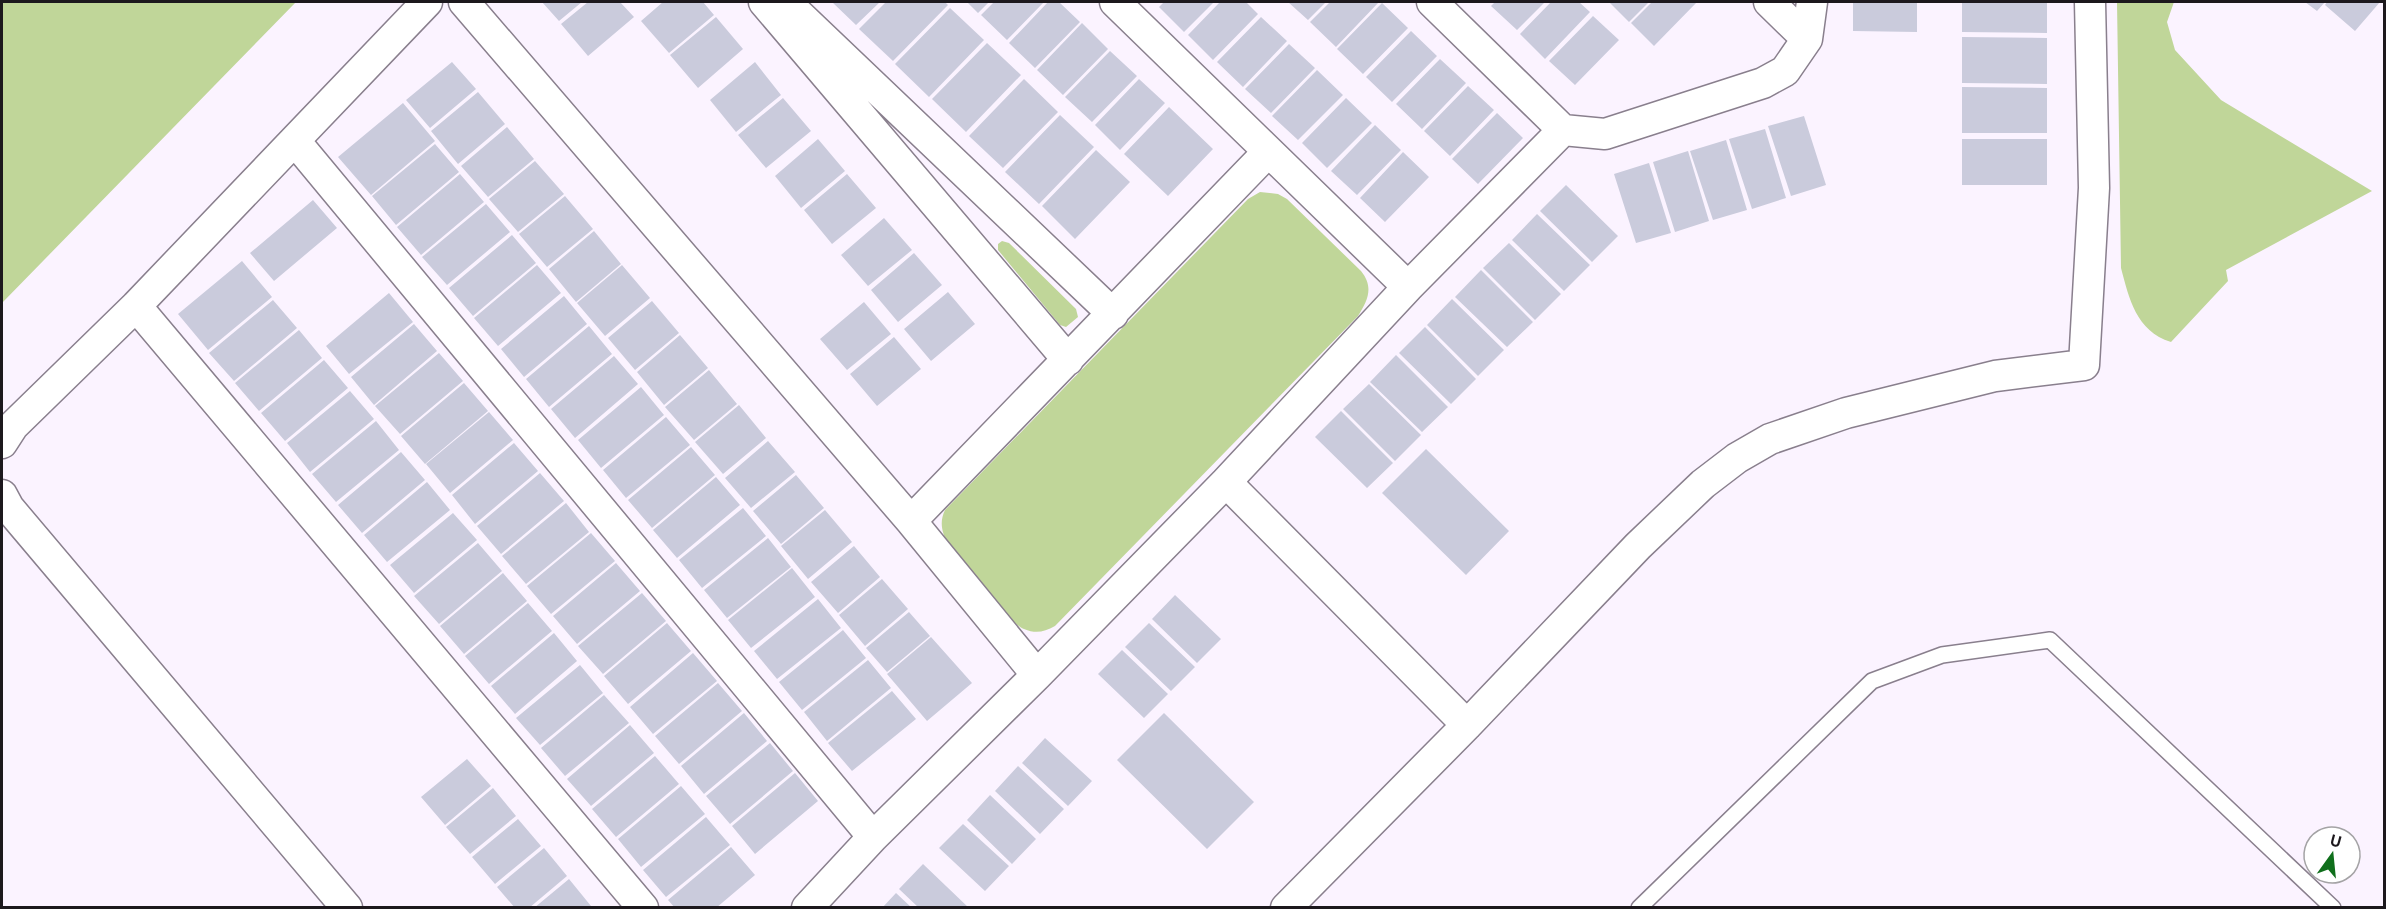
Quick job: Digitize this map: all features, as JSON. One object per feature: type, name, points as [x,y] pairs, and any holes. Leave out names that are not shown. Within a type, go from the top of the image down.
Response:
[{"type":"street","points":[[2,442],[13,426],[136,306],[428,2]]},
{"type":"street","points":[[465,2],[911,521],[1037,675]]},
{"type":"street","points":[[764,2],[1068,360]]},
{"type":"street","points":[[784,2],[1113,314]]},
{"type":"street","points":[[1114,2],[1408,287]]},
{"type":"street","points":[[1432,2],[1563,130],[1605,134],[1763,83],[1785,70],[1807,39],[1812,2]]},
{"type":"street","points":[[1768,2],[1807,39]]},
{"type":"street","points":[[1286,908],[1467,725],[1638,546],[1703,484],[1737,458],[1770,439],[1846,413],[1995,376],[2084,364],[2094,188],[2090,2]]},
{"type":"street","points":[[807,908],[873,837],[1037,675],[1226,482],[1408,287],[1563,130]]},
{"type":"street","points":[[295,141],[873,837]]},
{"type":"street","points":[[911,521],[1268,152]]},
{"type":"street","points":[[136,306],[644,908]]},
{"type":"street","points":[[1226,482],[1467,725]]},
{"type":"street","points":[[2,495],[9,508],[347,908]]},
{"type":"lane","points":[[1639,908],[1872,681],[1942,655],[2050,640],[2333,908]]},
{"type":"green space","points":[[2,2],[296,2],[2,303]]},
{"type":"green space","points":[[2117,2],[2174,2],[2167,22],[2175,50],[2221,100],[2372,191],[2226,270],[2228,281],[2171,342],[2159,337],[2142,322],[2131,302],[2121,268]]},
{"type":"green space","points":[[1260,192],[1278,194],[1287,199],[1361,271],[1368,288],[1367,299],[1362,310],[1055,626],[1040,632],[1024,629],[995,603],[948,545],[942,528],[945,510],[1248,199]]},
{"type":"green space","points":[[1002,241],[1009,243],[1076,309],[1078,317],[1066,327],[1060,325],[998,250],[998,244]]},
{"type":"building","points":[[542,2],[582,2],[559,21]]},
{"type":"building","points":[[588,2],[620,2],[634,17],[588,56],[561,24]]},
{"type":"building","points":[[663,2],[703,2],[714,15],[669,53],[641,21]]},
{"type":"building","points":[[832,2],[880,2],[856,25]]},
{"type":"building","points":[[886,2],[945,2],[948,5],[893,61],[859,29]]},
{"type":"building","points":[[967,2],[989,2],[978,13]]},
{"type":"building","points":[[994,2],[1044,2],[1007,40],[981,15]]},
{"type":"building","points":[[1048,2],[1059,2],[1080,22],[1035,68],[1009,43]]},
{"type":"building","points":[[1164,2],[1214,2],[1184,32],[1159,7]]},
{"type":"building","points":[[1220,2],[1246,2],[1258,14],[1213,60],[1188,35]]},
{"type":"building","points":[[1288,2],[1326,2],[1308,20]]},
{"type":"building","points":[[1330,2],[1379,2],[1336,47],[1310,22]]},
{"type":"building","points":[[1495,2],[1545,2],[1517,30],[1491,6]]},
{"type":"building","points":[[1551,2],[1579,2],[1590,12],[1545,59],[1520,34]]},
{"type":"building","points":[[1609,2],[1649,2],[1629,22]]},
{"type":"building","points":[[1652,2],[1697,2],[1654,46],[1631,23]]},
{"type":"building","points":[[1853,2],[1917,2],[1917,32],[1853,31]]},
{"type":"building","points":[[1962,2],[2047,2],[2047,33],[1962,32]]},
{"type":"building","points":[[2305,2],[2325,2],[2317,11]]},
{"type":"building","points":[[2327,2],[2380,2],[2355,31],[2325,5]]},
{"type":"building","points":[[1382,3],[1408,28],[1363,74],[1337,49]]},
{"type":"building","points":[[950,8],[984,40],[929,97],[895,64]]},
{"type":"building","points":[[1593,16],[1619,40],[1575,85],[1549,61]]},
{"type":"building","points":[[716,17],[743,49],[698,88],[670,55]]},
{"type":"building","points":[[1261,17],[1287,41],[1243,87],[1217,62]]},
{"type":"building","points":[[1082,23],[1108,49],[1063,95],[1037,70]]},
{"type":"building","points":[[1411,31],[1437,56],[1392,102],[1366,77]]},
{"type":"building","points":[[1962,37],[2047,38],[2047,84],[1962,83]]},
{"type":"building","points":[[987,43],[1021,75],[966,132],[932,99]]},
{"type":"building","points":[[1289,44],[1315,68],[1271,113],[1245,89]]},
{"type":"building","points":[[1110,51],[1137,76],[1092,122],[1065,97]]},
{"type":"building","points":[[1440,59],[1466,83],[1422,129],[1396,104]]},
{"type":"building","points":[[452,62],[476,89],[430,128],[406,100]]},
{"type":"building","points":[[755,62],[781,95],[736,132],[710,100]]},
{"type":"building","points":[[1317,70],[1343,95],[1298,140],[1272,116]]},
{"type":"building","points":[[1024,79],[1058,112],[1003,168],[969,136]]},
{"type":"building","points":[[1139,79],[1165,103],[1120,150],[1095,125]]},
{"type":"building","points":[[1468,86],[1494,110],[1450,156],[1424,131]]},
{"type":"building","points":[[1962,87],[2047,88],[2047,133],[1962,133]]},
{"type":"building","points":[[478,92],[505,124],[458,164],[431,131]]},
{"type":"building","points":[[783,98],[811,131],[766,168],[738,135]]},
{"type":"building","points":[[1346,98],[1372,123],[1327,168],[1302,143]]},
{"type":"building","points":[[403,103],[435,141],[371,195],[338,157]]},
{"type":"building","points":[[1169,107],[1213,149],[1168,196],[1124,154]]},
{"type":"building","points":[[1497,113],[1523,138],[1478,184],[1452,159]]},
{"type":"building","points":[[1060,115],[1094,147],[1039,204],[1005,172]]},
{"type":"building","points":[[1804,116],[1826,185],[1791,196],[1768,126]]},
{"type":"building","points":[[1375,125],[1401,150],[1357,195],[1331,171]]},
{"type":"building","points":[[507,127],[534,159],[488,197],[461,166]]},
{"type":"building","points":[[1765,129],[1786,198],[1752,209],[1729,139]]},
{"type":"building","points":[[818,139],[845,171],[801,208],[775,176]]},
{"type":"building","points":[[1962,139],[2047,139],[2047,185],[1962,185]]},
{"type":"building","points":[[1726,140],[1747,210],[1713,220],[1690,151]]},
{"type":"building","points":[[435,144],[459,172],[396,225],[372,196]]},
{"type":"building","points":[[1096,150],[1130,182],[1075,239],[1042,206]]},
{"type":"building","points":[[1688,151],[1709,221],[1675,232],[1653,162]]},
{"type":"building","points":[[1403,152],[1429,177],[1385,222],[1360,198]]},
{"type":"building","points":[[535,161],[564,194],[518,232],[489,199]]},
{"type":"building","points":[[1649,163],[1671,233],[1636,243],[1614,174]]},
{"type":"building","points":[[460,174],[484,202],[421,255],[397,227]]},
{"type":"building","points":[[847,174],[876,208],[832,244],[804,210]]},
{"type":"building","points":[[1566,185],[1618,236],[1592,262],[1540,211]]},
{"type":"building","points":[[565,196],[593,229],[547,267],[519,234]]},
{"type":"building","points":[[313,200],[337,228],[274,281],[250,253]]},
{"type":"building","points":[[486,204],[510,232],[447,285],[422,257]]},
{"type":"building","points":[[1537,214],[1590,265],[1564,291],[1512,240]]},
{"type":"building","points":[[884,218],[912,250],[868,286],[841,255]]},
{"type":"building","points":[[594,231],[621,264],[576,302],[549,269]]},
{"type":"building","points":[[512,235],[536,263],[473,316],[449,288]]},
{"type":"building","points":[[1509,243],[1561,294],[1535,320],[1483,268]]},
{"type":"building","points":[[914,253],[942,285],[898,322],[871,290]]},
{"type":"building","points":[[242,261],[272,297],[208,350],[178,314]]},
{"type":"building","points":[[537,265],[561,293],[498,346],[474,318]]},
{"type":"building","points":[[622,265],[650,298],[605,336],[577,303]]},
{"type":"building","points":[[1481,270],[1533,322],[1507,347],[1455,297]]},
{"type":"building","points":[[948,292],[975,324],[931,361],[904,329]]},
{"type":"building","points":[[389,293],[413,322],[349,374],[326,346]]},
{"type":"building","points":[[564,296],[587,324],[524,377],[501,349]]},
{"type":"building","points":[[1452,299],[1504,350],[1478,376],[1427,325]]},
{"type":"building","points":[[273,300],[297,328],[234,381],[209,353]]},
{"type":"building","points":[[652,301],[679,333],[635,370],[608,338]]},
{"type":"building","points":[[864,302],[891,334],[847,370],[820,339]]},
{"type":"building","points":[[414,324],[437,351],[374,405],[351,377]]},
{"type":"building","points":[[589,326],[612,354],[549,407],[526,379]]},
{"type":"building","points":[[1425,327],[1476,379],[1451,404],[1399,353]]},
{"type":"building","points":[[299,330],[322,358],[259,411],[235,383]]},
{"type":"building","points":[[680,335],[708,368],[664,405],[637,372]]},
{"type":"building","points":[[894,337],[921,369],[877,406],[850,374]]},
{"type":"building","points":[[439,353],[463,381],[400,434],[375,406]]},
{"type":"building","points":[[1396,355],[1448,407],[1422,432],[1370,382]]},
{"type":"building","points":[[614,356],[638,384],[575,438],[551,409]]},
{"type":"building","points":[[324,360],[348,388],[285,441],[261,413]]},
{"type":"building","points":[[709,370],[737,404],[694,440],[665,407]]},
{"type":"building","points":[[464,383],[488,411],[425,464],[401,436]]},
{"type":"building","points":[[1369,384],[1421,435],[1395,461],[1343,409]]},
{"type":"building","points":[[641,387],[664,415],[601,468],[578,440]]},
{"type":"building","points":[[350,391],[374,419],[310,472],[287,443]]},
{"type":"building","points":[[739,405],[766,438],[723,474],[695,442]]},
{"type":"building","points":[[1341,411],[1393,463],[1367,488],[1315,437]]},
{"type":"building","points":[[489,412],[513,440],[450,493],[426,464]]},
{"type":"building","points":[[666,417],[690,445],[626,498],[603,470]]},
{"type":"building","points":[[376,421],[399,450],[336,502],[312,474]]},
{"type":"building","points":[[768,441],[795,472],[751,508],[725,478]]},
{"type":"building","points":[[514,443],[538,471],[475,524],[452,495]]},
{"type":"building","points":[[691,447],[715,475],[652,528],[628,500]]},
{"type":"building","points":[[1426,449],[1509,531],[1466,575],[1382,493]]},
{"type":"building","points":[[401,452],[425,480],[362,533],[338,505]]},
{"type":"building","points":[[540,473],[564,501],[501,554],[477,526]]},
{"type":"building","points":[[796,475],[824,508],[781,544],[753,511]]},
{"type":"building","points":[[716,477],[740,505],[677,558],[653,530]]},
{"type":"building","points":[[427,482],[450,510],[387,562],[364,535]]},
{"type":"building","points":[[566,503],[589,532],[526,584],[502,556]]},
{"type":"building","points":[[743,508],[766,536],[702,588],[679,560]]},
{"type":"building","points":[[825,510],[852,542],[808,579],[781,546]]},
{"type":"building","points":[[453,513],[477,540],[414,593],[390,565]]},
{"type":"building","points":[[591,533],[615,561],[551,614],[527,586]]},
{"type":"building","points":[[768,538],[791,567],[727,618],[704,590]]},
{"type":"building","points":[[478,543],[502,571],[439,624],[414,596]]},
{"type":"building","points":[[854,546],[880,577],[838,613],[811,582]]},
{"type":"building","points":[[616,563],[640,591],[577,644],[553,616]]},
{"type":"building","points":[[792,568],[815,597],[751,648],[728,620]]},
{"type":"building","points":[[503,573],[527,601],[464,654],[440,626]]},
{"type":"building","points":[[882,579],[908,609],[865,646],[839,615]]},
{"type":"building","points":[[642,593],[666,621],[603,674],[578,646]]},
{"type":"building","points":[[1175,595],[1221,639],[1197,663],[1152,619]]},
{"type":"building","points":[[818,599],[841,628],[777,679],[754,651]]},
{"type":"building","points":[[528,603],[552,631],[489,684],[465,656]]},
{"type":"building","points":[[909,612],[930,636],[887,672],[866,648]]},
{"type":"building","points":[[667,623],[691,651],[628,704],[604,676]]},
{"type":"building","points":[[1149,623],[1195,667],[1171,691],[1125,647]]},
{"type":"building","points":[[843,630],[866,658],[802,710],[779,682]]},
{"type":"building","points":[[554,633],[577,661],[515,714],[491,686]]},
{"type":"building","points":[[931,637],[972,683],[927,721],[887,674]]},
{"type":"building","points":[[1122,650],[1168,694],[1144,718],[1098,674]]},
{"type":"building","points":[[693,653],[717,681],[653,734],[630,707]]},
{"type":"building","points":[[868,660],[891,688],[827,741],[804,712]]},
{"type":"building","points":[[580,665],[603,693],[540,745],[516,718]]},
{"type":"building","points":[[718,683],[742,711],[679,764],[655,736]]},
{"type":"building","points":[[892,691],[916,719],[852,771],[828,743]]},
{"type":"building","points":[[604,695],[629,723],[565,776],[541,748]]},
{"type":"building","points":[[744,713],[767,741],[704,794],[681,766]]},
{"type":"building","points":[[1164,713],[1254,802],[1207,849],[1117,760]]},
{"type":"building","points":[[630,725],[654,753],[591,806],[567,779]]},
{"type":"building","points":[[1045,738],[1092,781],[1068,806],[1022,763]]},
{"type":"building","points":[[770,743],[793,771],[730,824],[706,796]]},
{"type":"building","points":[[655,756],[679,784],[616,837],[592,809]]},
{"type":"building","points":[[467,759],[491,786],[445,825],[421,797]]},
{"type":"building","points":[[1018,766],[1064,809],[1040,834],[995,791]]},
{"type":"building","points":[[795,773],[818,801],[755,854],[732,826]]},
{"type":"building","points":[[681,786],[705,814],[641,867],[618,839]]},
{"type":"building","points":[[493,788],[516,816],[470,854],[446,827]]},
{"type":"building","points":[[990,795],[1036,839],[1012,864],[967,820]]},
{"type":"building","points":[[706,817],[730,845],[666,897],[643,870]]},
{"type":"building","points":[[518,819],[541,846],[495,884],[472,857]]},
{"type":"building","points":[[963,824],[1009,866],[985,891],[939,848]]},
{"type":"building","points":[[731,847],[755,875],[716,908],[675,908],[668,900]]},
{"type":"building","points":[[544,848],[567,876],[529,908],[515,908],[497,887]]},
{"type":"building","points":[[923,864],[969,908],[919,908],[899,889]]},
{"type":"building","points":[[569,879],[591,906],[590,908],[534,908]]},
{"type":"building","points":[[896,893],[912,908],[882,908]]}]
